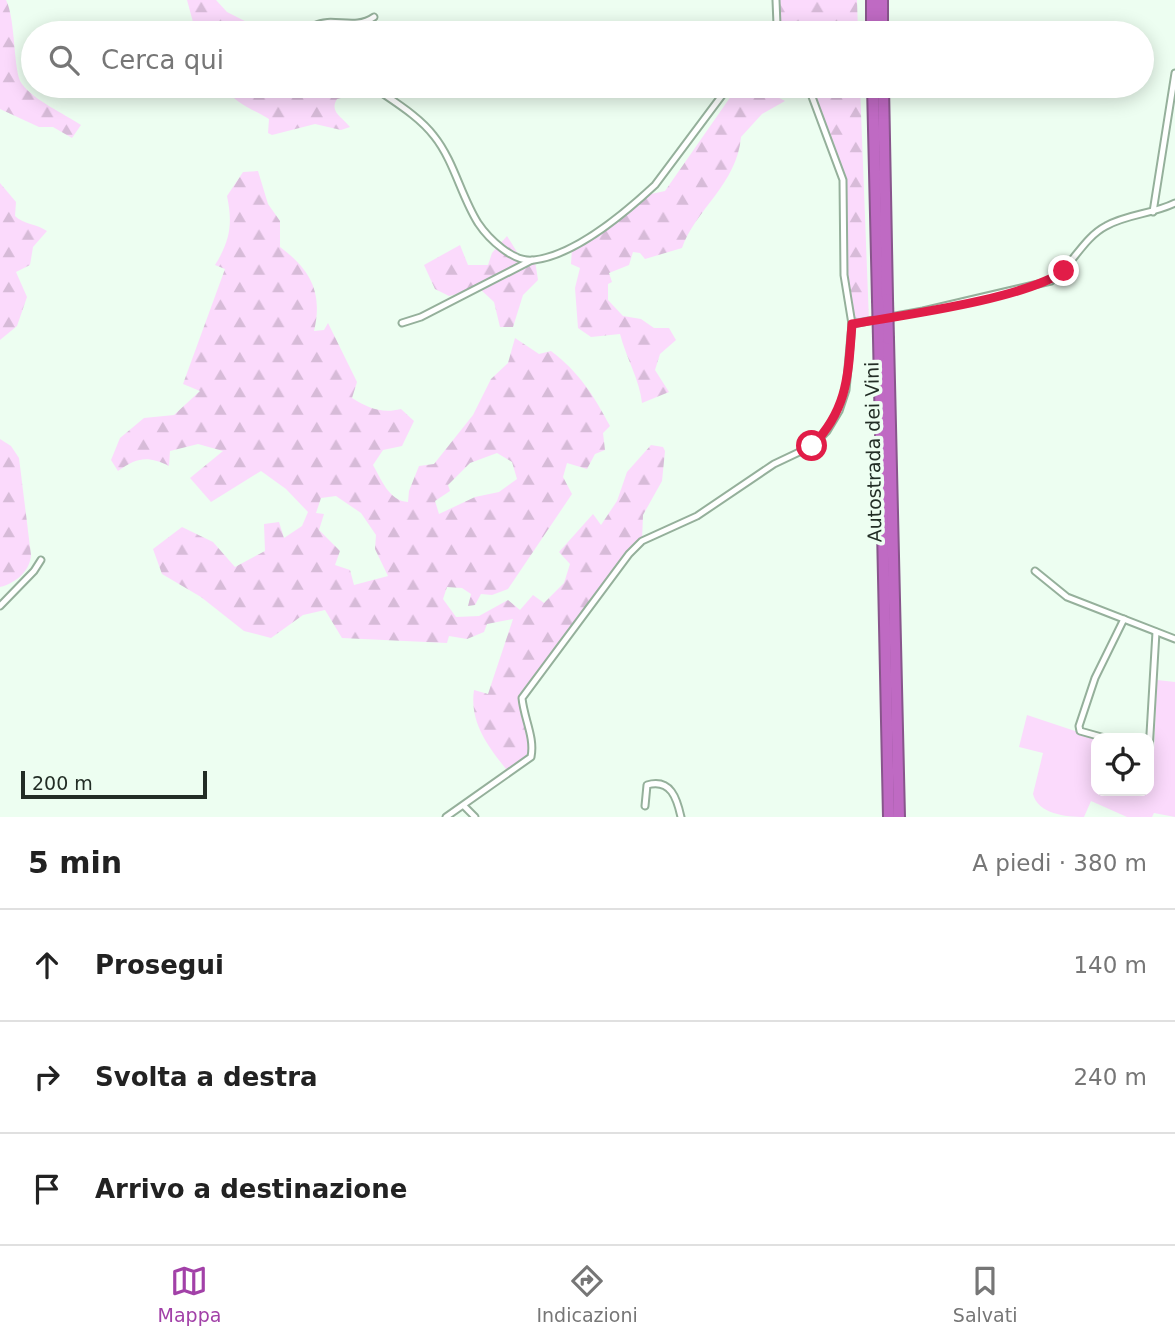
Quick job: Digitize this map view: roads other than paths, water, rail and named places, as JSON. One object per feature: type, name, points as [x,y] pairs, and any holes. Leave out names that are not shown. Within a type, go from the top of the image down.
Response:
[{"type":"highway","points":[[872,0],[872,21]]},
{"type":"highway","points":[[882,0],[882,21]]},
{"type":"highway","name":"Autostrada dei Vini","points":[[874,98],[883,299]]},
{"type":"highway","name":"Autostrada dei Vini","points":[[883,98],[883,338],[894,815]]},
{"type":"street","points":[[776,0],[777,21]]},
{"type":"street","points":[[365,21],[374,17]]},
{"type":"street","points":[[1153,212],[1175,73]]},
{"type":"street","points":[[387,98],[435,137],[477,222],[487,236],[511,253],[531,260]]},
{"type":"street","points":[[402,323],[421,317],[531,260],[572,249],[655,185],[720,98]]},
{"type":"street","points":[[446,817],[531,757],[534,744],[523,716],[522,698],[629,554],[642,541],[697,516],[774,464],[812,446],[827,431],[846,390],[852,324],[844,275],[843,180],[812,98]]},
{"type":"street","points":[[852,324],[923,311],[1051,281],[1064,271],[1092,236],[1107,225],[1175,203]]},
{"type":"street","points":[[0,606],[34,571],[41,559]]},
{"type":"street","points":[[1035,571],[1067,597],[1175,639]]},
{"type":"street","points":[[1091,734],[1080,731],[1079,726],[1095,678],[1124,619]]},
{"type":"street","points":[[1150,733],[1156,632]]},
{"type":"street","points":[[645,806],[647,785],[665,785],[673,792],[681,817]]},
{"type":"street","points":[[464,806],[475,817]]}]
